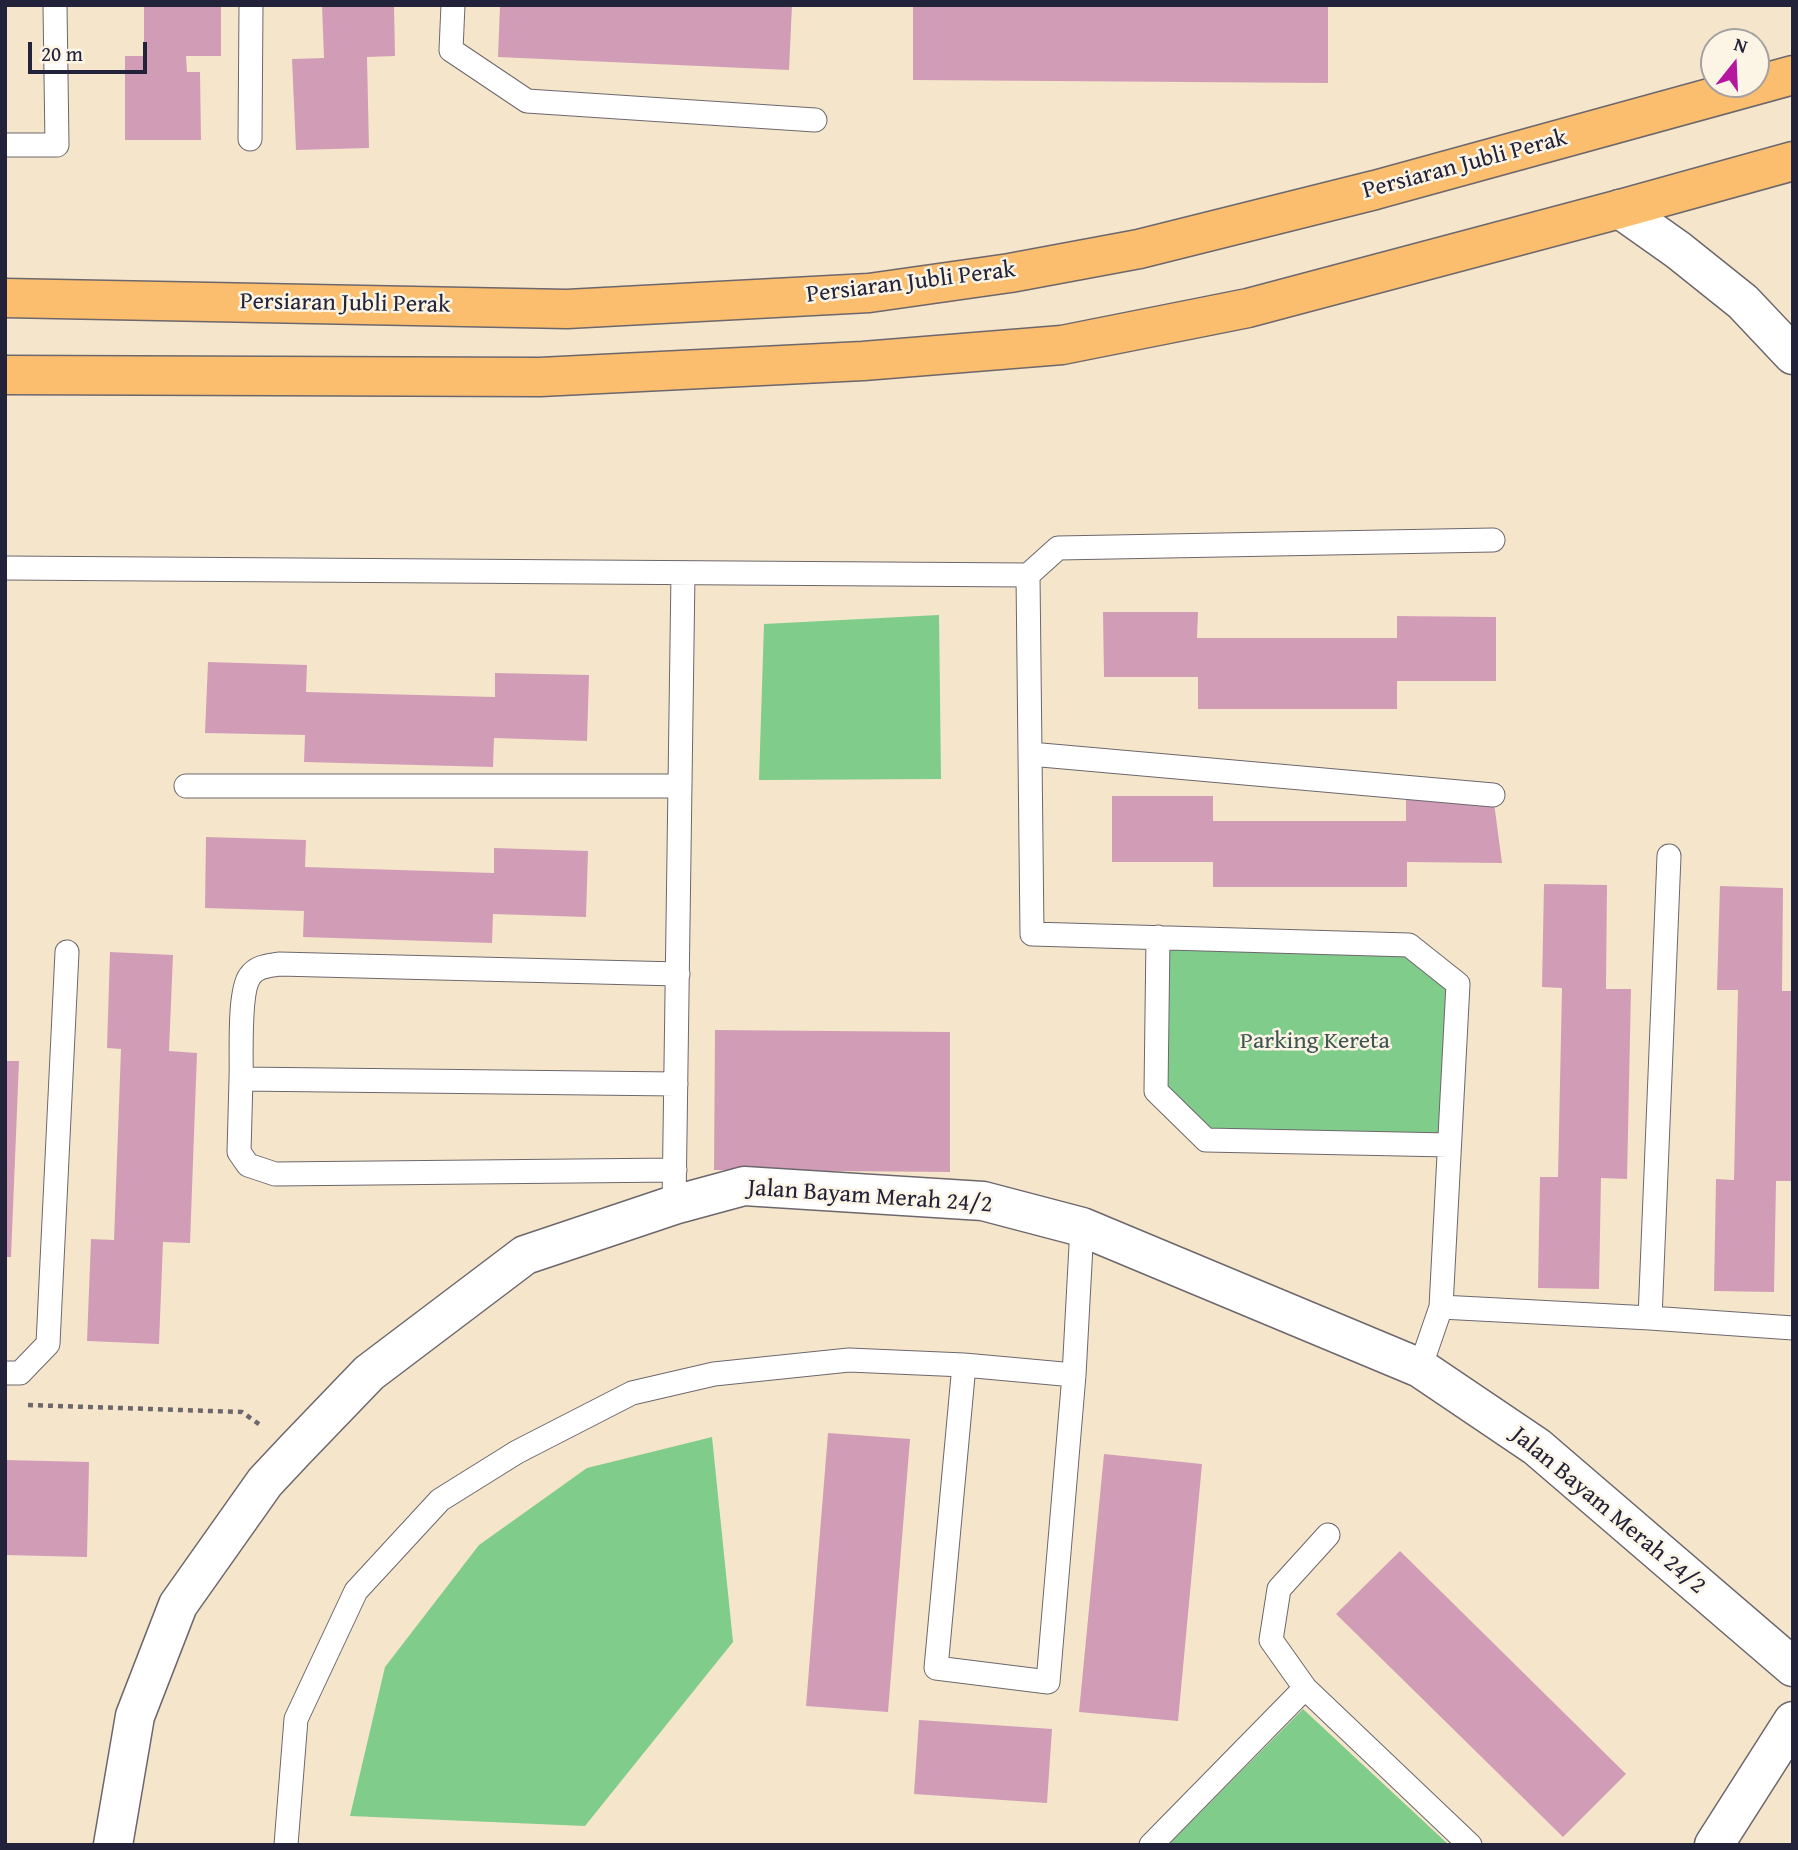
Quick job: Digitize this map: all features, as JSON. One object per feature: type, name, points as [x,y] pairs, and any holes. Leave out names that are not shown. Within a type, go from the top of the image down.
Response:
[{"type":"main road","name":"Persiaran Jubli Perak","points":[[5,298],[567,309],[869,293],[1010,273],[1139,249],[1375,190],[1793,75]]},
{"type":"main road","points":[[5,374],[541,377],[863,361],[1062,345],[1248,308],[1793,160]]},
{"type":"street","points":[[1620,209],[1678,250],[1743,302],[1793,355]]},
{"type":"street","name":"Jalan Bayam Merah 24/2","points":[[113,1845],[135,1716],[178,1605],[265,1482],[369,1373],[525,1255],[675,1187],[744,1186],[983,1201],[1082,1227],[1420,1368],[1537,1447],[1793,1667]]},
{"type":"street","points":[[1714,1845],[1793,1721]]},
{"type":"lane","points":[[5,145],[57,145],[55,5]]},
{"type":"lane","points":[[250,139],[251,5]]},
{"type":"lane","points":[[453,5],[451,50],[527,101],[815,120]]},
{"type":"lane","points":[[5,568],[1028,575],[1058,548],[1493,540]]},
{"type":"lane","points":[[678,974],[279,964],[262,967],[251,974],[243,988],[239,1152],[248,1165],[275,1174],[675,1187],[676,1084],[678,974],[683,573]]},
{"type":"lane","points":[[1028,575],[1032,933],[1409,945],[1458,984],[1441,1307],[1420,1368]]},
{"type":"lane","points":[[1030,754],[1493,795]]},
{"type":"lane","points":[[186,786],[680,786]]},
{"type":"lane","points":[[1650,1318],[1669,856]]},
{"type":"lane","points":[[1158,937],[1156,1091],[1206,1140],[1449,1145]]},
{"type":"lane","points":[[5,1373],[20,1374],[48,1344],[67,952]]},
{"type":"lane","points":[[242,1079],[676,1084]]},
{"type":"lane","points":[[964,1365],[936,1668],[1048,1682],[1074,1375],[1082,1227]]},
{"type":"lane","points":[[1441,1307],[1793,1328]]},
{"type":"lane","points":[[286,1845],[296,1719],[355,1591],[440,1500],[517,1452],[632,1393],[714,1374],[849,1360],[964,1365],[1074,1375]]},
{"type":"lane","points":[[1328,1535],[1279,1589],[1271,1640],[1305,1689],[1470,1845]]},
{"type":"lane","points":[[1151,1845],[1305,1689]]},
{"type":"path","points":[[19,1405],[242,1412],[295,1450]]},
{"type":"green space","points":[[939,615],[941,779],[759,780],[764,624]]},
{"type":"green space","name":"Parking Kereta","points":[[1158,937],[1409,945],[1458,984],[1449,1145],[1206,1140],[1156,1091]]},
{"type":"green space","points":[[712,1437],[733,1642],[585,1826],[350,1816],[385,1667],[479,1545],[587,1468]]},
{"type":"green space","points":[[1303,1709],[1449,1845],[1168,1845]]},
{"type":"building","points":[[144,5],[221,5],[221,56],[186,56],[187,72],[200,72],[201,140],[125,140],[125,56],[144,56]]},
{"type":"building","points":[[322,5],[394,5],[395,56],[367,57],[369,148],[296,150],[292,59],[324,58]]},
{"type":"building","points":[[500,5],[792,5],[789,70],[498,57]]},
{"type":"building","points":[[913,5],[1328,5],[1328,83],[913,80]]},
{"type":"building","points":[[1103,612],[1198,612],[1197,638],[1397,638],[1397,616],[1496,617],[1496,681],[1397,681],[1397,709],[1198,709],[1198,677],[1104,677]]},
{"type":"building","points":[[208,662],[307,665],[306,692],[495,697],[495,673],[589,675],[587,741],[494,738],[493,767],[304,762],[305,735],[205,733]]},
{"type":"building","points":[[1406,795],[1493,795],[1502,863],[1407,862],[1407,887],[1213,887],[1213,862],[1112,862],[1112,796],[1213,796],[1213,821],[1406,821]]},
{"type":"building","points":[[206,837],[306,840],[305,867],[494,873],[494,848],[588,851],[586,917],[493,914],[492,943],[303,937],[304,911],[205,908]]},
{"type":"building","points":[[1544,884],[1607,885],[1606,989],[1631,989],[1627,1179],[1601,1178],[1599,1289],[1538,1288],[1540,1177],[1558,1177],[1562,988],[1542,987]]},
{"type":"building","points":[[1720,886],[1783,888],[1782,991],[1793,991],[1793,1181],[1776,1181],[1774,1292],[1714,1291],[1716,1179],[1734,1180],[1738,990],[1717,990]]},
{"type":"building","points":[[110,952],[173,955],[169,1051],[197,1053],[190,1243],[163,1242],[159,1344],[87,1341],[91,1239],[114,1240],[121,1049],[107,1048]]},
{"type":"building","points":[[715,1030],[950,1032],[950,1172],[714,1170]]},
{"type":"building","points":[[5,1061],[19,1061],[11,1257],[5,1257]]},
{"type":"building","points":[[828,1433],[910,1439],[888,1712],[806,1706]]},
{"type":"building","points":[[1104,1454],[1202,1464],[1178,1721],[1079,1712]]},
{"type":"building","points":[[5,1460],[89,1462],[87,1557],[5,1555]]},
{"type":"building","points":[[1400,1551],[1626,1774],[1563,1837],[1336,1614]]},
{"type":"building","points":[[919,1720],[1052,1729],[1047,1803],[914,1794]]}]
